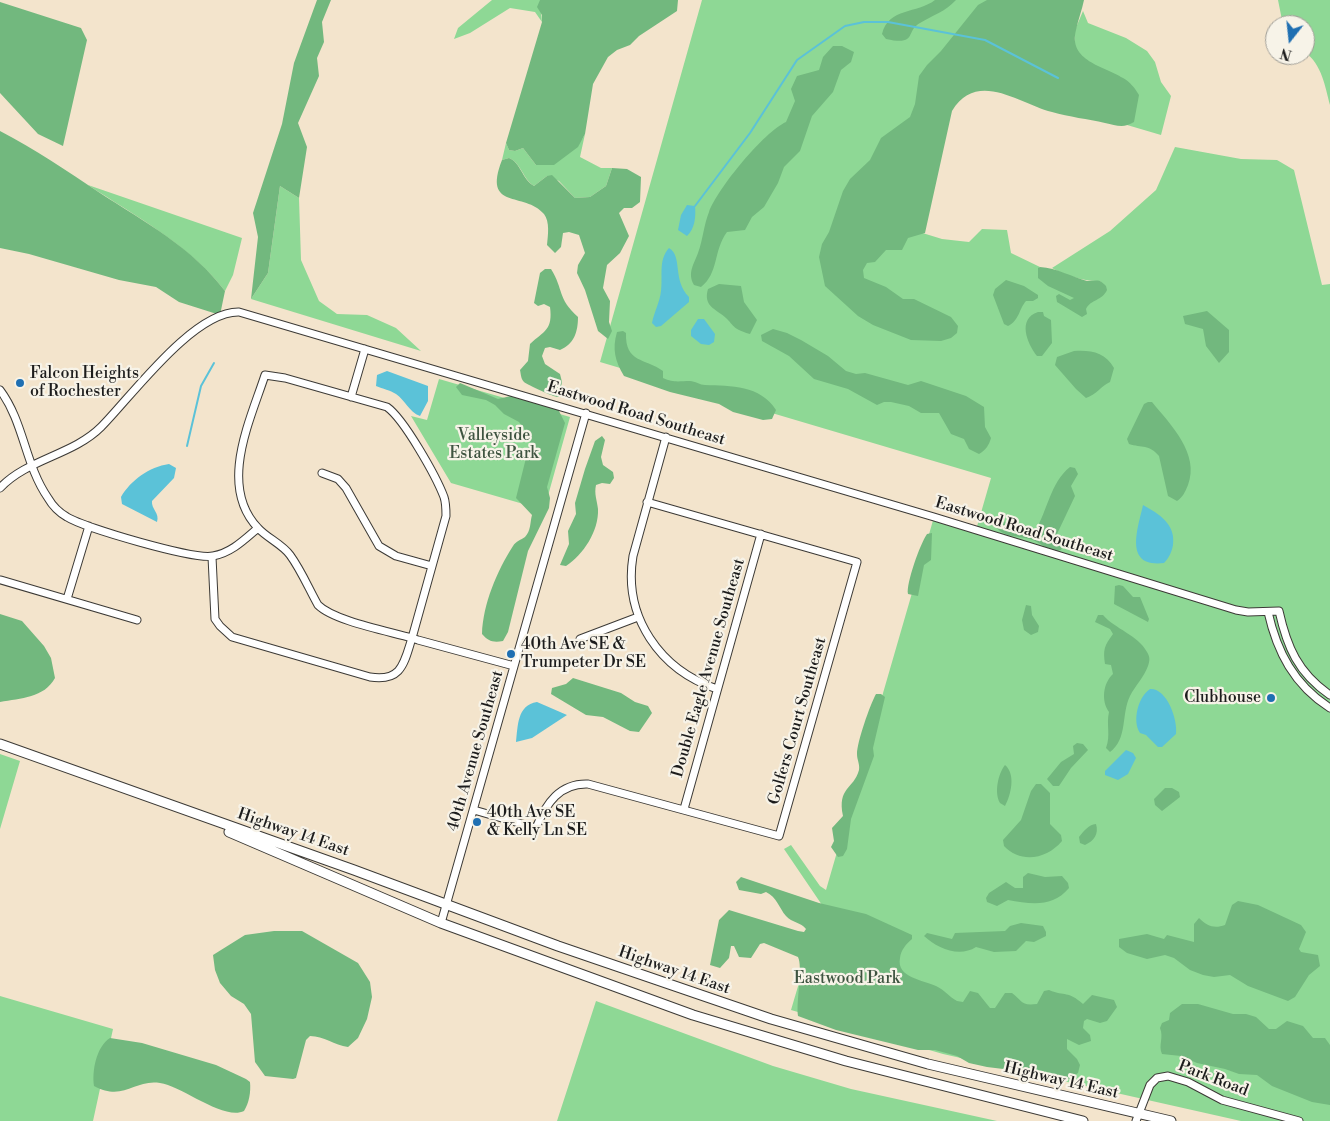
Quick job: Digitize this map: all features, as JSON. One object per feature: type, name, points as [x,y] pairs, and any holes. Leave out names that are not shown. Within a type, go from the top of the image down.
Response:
[{"type":"main road","name":"Highway 14 East","points":[[0,744],[447,904],[651,980],[770,1020],[928,1064],[1137,1118],[1171,1121]]},
{"type":"main road","name":"Highway 14 East","points":[[179,809],[441,923],[648,999],[748,1032],[922,1082],[1083,1121]]},
{"type":"street","name":"Eastwood Road Southeast","points":[[0,488],[17,474],[87,437],[100,428],[139,381],[187,336],[229,313],[239,312],[586,413],[1236,610],[1279,611],[1287,644],[1298,665],[1330,695]]},
{"type":"street","points":[[351,397],[365,349]]},
{"type":"street","points":[[212,556],[215,619],[232,637],[381,679],[390,677],[402,668],[412,638],[446,516],[443,495],[394,412],[387,407],[285,378],[265,375],[243,446],[239,472],[242,498],[258,528],[290,555],[318,605],[324,612],[412,638],[514,666]]},
{"type":"street","points":[[0,390],[18,426],[32,467],[48,498],[65,516],[89,526],[190,555],[212,556],[233,548],[258,528]]},
{"type":"street","name":"40th Avenue Southeast","points":[[441,923],[586,413]]},
{"type":"street","points":[[666,437],[635,546],[631,573],[632,594],[638,617],[654,646],[669,663],[689,677],[717,689]]},
{"type":"street","points":[[322,473],[338,479],[346,488],[379,546],[396,556],[432,566]]},
{"type":"street","name":"Golfers Court Southeast","points":[[474,810],[536,828],[544,809],[553,797],[567,788],[582,784],[684,809],[779,836],[857,562],[647,502]]},
{"type":"street","points":[[68,599],[89,526]]},
{"type":"street","name":"Double Eagle Avenue Southeast","points":[[684,809],[761,534]]},
{"type":"street","points":[[1,580],[137,620]]},
{"type":"street","points":[[1268,612],[1275,642],[1284,662],[1302,685],[1330,708]]},
{"type":"street","points":[[580,639],[638,617]]},
{"type":"street","name":"Park Road","points":[[1137,1118],[1150,1085],[1157,1078],[1168,1076],[1188,1082],[1222,1100],[1299,1121]]},
{"type":"green space","points":[[317,0],[331,0],[322,22],[324,42],[317,58],[319,76],[298,123],[307,147],[299,198],[280,186],[268,273],[251,299],[258,237],[253,213],[282,124],[294,63]]},
{"type":"green space","points":[[492,0],[540,0],[542,22],[535,12],[510,8],[470,33],[454,39],[458,28]]},
{"type":"green space","points":[[540,0],[678,0],[677,11],[639,36],[630,45],[617,50],[608,57],[593,84],[585,134],[578,147],[554,165],[536,165],[523,148],[515,151],[509,150],[506,143],[542,22],[542,15],[537,7]]},
{"type":"green space","name":"Eastwood Park","points":[[702,0],[1048,0],[1075,42],[1075,30],[1083,11],[1088,23],[1126,38],[1147,51],[1155,62],[1161,82],[1171,96],[1161,135],[1066,107],[973,46],[903,227],[942,239],[969,242],[982,229],[1007,230],[1011,253],[1039,268],[1106,289],[1100,281],[1075,278],[1052,268],[1110,231],[1156,190],[1175,147],[1241,159],[1277,160],[1294,170],[1322,285],[1330,284],[1330,1121],[1241,1121],[943,1054],[791,1010],[822,905],[784,849],[791,845],[820,886],[826,890],[934,517],[976,530],[991,478],[600,362]]},
{"type":"green space","points":[[935,0],[956,0],[916,26],[909,37],[903,41],[886,39],[882,34],[886,25],[897,15]]},
{"type":"green space","points":[[987,0],[1084,0],[1076,30],[1075,40],[1077,49],[1089,61],[1128,81],[1134,88],[1139,95],[1134,122],[1120,126],[1065,115],[1040,108],[1013,97],[986,91],[974,92],[962,99],[952,111],[925,233],[908,238],[902,250],[886,250],[875,262],[867,263],[863,270],[864,278],[886,287],[903,299],[914,299],[951,317],[958,326],[957,333],[951,338],[941,341],[911,340],[873,325],[858,316],[825,286],[819,257],[822,244],[829,232],[843,191],[850,179],[870,160],[881,138],[910,117],[915,104],[919,76],[978,5]]},
{"type":"green space","points":[[1278,0],[1330,0],[1330,105],[1319,69],[1315,63],[1315,15],[1281,15]]},
{"type":"green space","points":[[0,2],[81,28],[87,40],[63,146],[38,134],[0,93]]},
{"type":"green space","points":[[833,46],[842,46],[854,52],[851,62],[841,70],[833,92],[812,116],[800,151],[784,167],[778,183],[764,207],[752,217],[745,230],[727,232],[707,281],[701,287],[694,285],[691,276],[692,269],[700,248],[707,217],[714,202],[754,149],[786,122],[795,101],[791,89],[797,76],[819,70],[823,57]]},
{"type":"green space","points":[[0,131],[51,160],[151,225],[183,249],[225,291],[220,315],[179,302],[156,287],[119,280],[29,254],[0,248]]},
{"type":"green space","points":[[585,134],[580,157],[601,168],[612,168],[606,186],[590,197],[575,198],[559,181],[547,176],[534,186],[513,160],[509,158],[502,160],[506,143],[509,150],[515,151],[523,148],[536,165],[564,155],[575,147]]},
{"type":"green space","points":[[509,158],[516,163],[534,186],[547,176],[552,175],[575,198],[590,197],[606,186],[612,168],[627,169],[641,177],[640,202],[632,208],[624,208],[619,213],[629,236],[620,253],[607,265],[603,288],[610,301],[609,322],[612,331],[608,339],[598,331],[585,290],[577,273],[578,265],[585,253],[579,235],[569,232],[563,233],[561,247],[555,253],[547,245],[548,225],[544,214],[536,207],[527,203],[508,198],[497,187],[497,176],[502,160]]},
{"type":"green space","points":[[88,185],[242,238],[233,275],[225,291],[212,275],[179,246],[143,220]]},
{"type":"green space","points":[[280,186],[299,198],[301,260],[319,301],[337,314],[367,315],[396,328],[421,351],[251,299],[268,273]]},
{"type":"green space","points":[[1038,268],[1087,281],[1100,281],[1106,286],[1107,290],[1105,294],[1088,306],[1086,309],[1087,314],[1082,317],[1057,302],[1056,296],[1059,294],[1070,300],[1074,298],[1048,286],[1038,278]]},
{"type":"green space","points":[[545,269],[551,269],[564,299],[578,317],[576,332],[572,341],[560,350],[550,347],[545,348],[542,356],[545,364],[560,374],[562,382],[559,397],[524,382],[520,370],[528,361],[530,344],[543,333],[550,321],[550,307],[544,304],[538,306],[534,303],[540,273]]},
{"type":"green space","points":[[1006,280],[1024,286],[1038,295],[1038,298],[1033,301],[1026,301],[1017,318],[1008,326],[1004,324],[993,295],[995,289]]},
{"type":"green space","points":[[719,284],[741,286],[744,302],[757,320],[750,334],[735,328],[709,304],[707,298],[708,289]]},
{"type":"green space","points":[[1207,311],[1229,330],[1229,352],[1219,363],[1206,346],[1203,329],[1185,324],[1183,316]]},
{"type":"green space","points":[[1038,312],[1043,312],[1044,316],[1051,320],[1052,343],[1042,356],[1037,356],[1033,351],[1026,332],[1028,320]]},
{"type":"green space","points":[[773,329],[801,340],[828,356],[846,371],[856,374],[865,373],[908,385],[921,381],[966,396],[984,407],[985,427],[991,438],[988,445],[979,454],[969,449],[964,439],[951,434],[939,413],[921,413],[909,406],[891,402],[877,405],[848,389],[814,379],[789,356],[762,341],[761,335]]},
{"type":"green space","points":[[623,331],[626,333],[629,350],[633,355],[663,371],[663,378],[673,381],[692,381],[703,385],[744,388],[753,391],[762,396],[776,410],[772,419],[763,420],[733,412],[719,404],[670,392],[624,376],[618,365],[615,349],[617,332]]},
{"type":"green space","points":[[1074,351],[1086,351],[1102,355],[1114,368],[1110,382],[1086,398],[1055,365],[1057,357]]},
{"type":"green space","name":"Valleyside Estates Park","points":[[439,379],[570,417],[544,510],[451,483],[411,416],[427,420]]},
{"type":"green space","points":[[460,383],[498,399],[515,395],[558,409],[565,423],[547,487],[550,498],[549,508],[528,551],[508,632],[503,641],[494,642],[484,636],[482,634],[483,623],[492,588],[502,566],[514,544],[527,535],[529,529],[532,515],[516,498],[531,438],[519,422],[504,414],[495,405],[486,400],[462,395],[456,387]]},
{"type":"green space","points":[[1152,402],[1175,430],[1187,451],[1191,473],[1185,492],[1177,501],[1168,496],[1159,456],[1149,448],[1129,444],[1127,439],[1144,404]]},
{"type":"green space","points":[[602,436],[605,440],[601,457],[603,465],[613,472],[614,478],[610,484],[602,483],[596,485],[598,517],[589,542],[578,556],[566,566],[560,565],[569,544],[568,531],[576,514],[575,503],[585,469],[595,441]]},
{"type":"green space","points":[[1070,467],[1075,468],[1078,474],[1071,486],[1075,496],[1057,534],[1063,545],[1061,550],[1050,550],[1035,541],[1008,535],[998,529],[995,525],[998,521],[1002,521],[1035,531],[1058,481]]},
{"type":"green space","points":[[932,533],[931,560],[924,565],[918,596],[908,594],[911,573],[917,555],[927,534]]},
{"type":"green space","points":[[1115,586],[1123,586],[1133,597],[1140,597],[1149,619],[1148,622],[1114,604]]},
{"type":"green space","points":[[1026,605],[1031,606],[1032,615],[1039,626],[1038,632],[1031,635],[1024,630],[1022,620]]},
{"type":"green space","points":[[0,614],[22,621],[44,646],[51,658],[55,678],[45,690],[24,698],[0,702]]},
{"type":"green space","points":[[1098,615],[1103,615],[1138,641],[1149,655],[1149,664],[1127,703],[1122,733],[1116,747],[1110,752],[1106,748],[1109,712],[1106,708],[1104,692],[1107,682],[1113,674],[1111,665],[1105,664],[1104,655],[1106,645],[1113,634],[1110,629],[1095,622]]},
{"type":"green space","points":[[573,678],[621,693],[635,702],[648,706],[652,713],[639,732],[630,731],[603,717],[586,715],[551,694],[552,688],[566,684]]},
{"type":"green space","points":[[876,694],[881,694],[885,697],[873,748],[874,756],[851,819],[847,849],[843,856],[838,857],[831,847],[834,841],[832,828],[843,816],[842,799],[859,770],[857,754],[859,741]]},
{"type":"green space","points":[[1077,743],[1083,744],[1088,750],[1071,768],[1059,786],[1053,786],[1047,779],[1061,762],[1074,754],[1073,746]]},
{"type":"green space","points":[[0,754],[20,761],[0,829]]},
{"type":"green space","points":[[1005,765],[1010,774],[1011,791],[1005,806],[998,799],[997,789],[999,778]]},
{"type":"green space","points":[[1036,784],[1041,784],[1050,793],[1050,824],[1061,835],[1062,841],[1049,852],[1034,857],[1026,857],[1011,852],[1004,846],[1003,840],[1021,820],[1031,791]]},
{"type":"green space","points":[[1165,788],[1172,788],[1179,792],[1180,797],[1162,811],[1155,805],[1154,799]]},
{"type":"green space","points":[[1096,824],[1097,831],[1093,839],[1085,845],[1080,843],[1079,837],[1088,827]]},
{"type":"green space","points":[[1028,873],[1045,877],[1062,876],[1068,883],[1069,888],[1056,899],[1048,902],[1025,903],[1008,900],[997,906],[987,902],[986,898],[989,893],[1006,882],[1015,888],[1023,888],[1023,877]]},
{"type":"green space","name":"Eastwood Park","points":[[741,877],[819,903],[866,914],[912,935],[912,939],[904,947],[901,955],[900,965],[902,970],[912,977],[939,988],[957,1001],[963,1002],[970,991],[978,993],[990,1008],[995,1008],[1005,993],[1012,993],[1025,1004],[1037,1004],[1044,991],[1049,990],[1070,995],[1083,1004],[1092,995],[1114,1000],[1117,1007],[1107,1021],[1100,1023],[1087,1019],[1084,1021],[1083,1028],[1090,1035],[1091,1041],[1079,1045],[1067,1039],[1067,1049],[1080,1065],[1078,1073],[1062,1083],[1036,1073],[987,1067],[969,1063],[957,1056],[935,1050],[918,1050],[836,1030],[798,1016],[800,968],[798,957],[764,943],[760,944],[751,958],[739,957],[734,946],[731,946],[729,958],[720,968],[710,965],[719,920],[729,910],[798,931],[804,932],[806,929],[786,916],[770,894],[739,890],[736,882]]},
{"type":"green space","points":[[1238,901],[1258,905],[1301,925],[1306,932],[1299,949],[1301,952],[1318,955],[1320,966],[1309,975],[1295,997],[1288,1001],[1248,986],[1230,975],[1214,977],[1203,975],[1190,970],[1174,958],[1165,955],[1147,959],[1127,953],[1119,947],[1119,939],[1147,934],[1164,939],[1167,935],[1194,942],[1194,924],[1199,918],[1211,926],[1225,925],[1232,905]]},
{"type":"green space","points":[[1021,923],[1043,926],[1046,936],[1034,942],[1026,941],[1016,951],[994,952],[976,947],[963,952],[956,952],[942,948],[924,936],[927,933],[952,939],[955,933],[1005,931],[1010,926]]},
{"type":"green space","points":[[274,931],[302,931],[358,963],[370,982],[372,997],[367,1019],[358,1038],[348,1047],[320,1037],[310,1036],[306,1040],[296,1078],[293,1079],[265,1076],[255,1062],[251,1014],[244,1004],[231,996],[220,983],[215,970],[213,955],[245,935]]},
{"type":"green space","points":[[0,996],[113,1029],[93,1121],[0,1121]]},
{"type":"green space","points":[[596,1001],[773,1066],[851,1089],[997,1121],[557,1121]]},
{"type":"green space","points":[[1182,1004],[1198,1004],[1233,1014],[1246,1014],[1256,1017],[1269,1029],[1276,1029],[1287,1021],[1303,1026],[1313,1038],[1325,1038],[1330,1045],[1330,1105],[1312,1102],[1272,1086],[1257,1075],[1239,1074],[1197,1063],[1181,1056],[1162,1054],[1160,1028],[1162,1023],[1169,1020],[1170,1013]]},
{"type":"green space","points":[[110,1038],[142,1043],[216,1065],[246,1079],[250,1082],[250,1086],[246,1108],[244,1111],[236,1113],[226,1111],[169,1085],[160,1083],[143,1084],[113,1092],[94,1086],[94,1073],[98,1053]]},
{"type":"water","points":[[687,205],[695,206],[695,214],[693,226],[687,236],[678,230],[681,215]]},
{"type":"water","points":[[669,248],[676,257],[681,283],[689,297],[689,302],[661,326],[656,327],[652,323],[660,295],[663,258]]},
{"type":"water","points":[[698,319],[704,319],[715,334],[714,342],[709,345],[701,344],[691,336],[691,330]]},
{"type":"water","points":[[387,371],[428,386],[428,401],[420,416],[413,412],[396,394],[376,386],[377,375]]},
{"type":"water","points":[[169,464],[176,468],[174,478],[152,501],[158,519],[157,522],[122,504],[121,497],[135,480],[154,468]]},
{"type":"water","points":[[1143,505],[1165,520],[1172,531],[1173,547],[1164,563],[1151,563],[1143,559],[1138,553],[1136,544],[1138,524]]},
{"type":"water","points":[[1150,689],[1156,690],[1166,699],[1175,721],[1176,734],[1162,747],[1158,747],[1146,735],[1140,733],[1136,722],[1139,703]]},
{"type":"water","points":[[537,702],[567,715],[532,738],[516,742],[518,723],[522,712],[530,704]]},
{"type":"water","points":[[1126,750],[1133,753],[1136,758],[1128,774],[1118,780],[1105,775],[1105,771]]},
{"type":"waterway","points":[[695,206],[750,133],[797,60],[845,26],[864,22],[888,22],[985,40],[1058,78]]},
{"type":"waterway","points":[[187,446],[201,386],[214,363]]},
{"type":"place","name":"Falcon Heights of Rochester","points":[[20,383]]},
{"type":"place","name":"40th Ave SE & Trumpeter Dr SE","points":[[511,654]]},
{"type":"place","name":"Clubhouse","points":[[1271,698]]},
{"type":"place","name":"40th Ave SE & Kelly Ln SE","points":[[477,822]]}]
